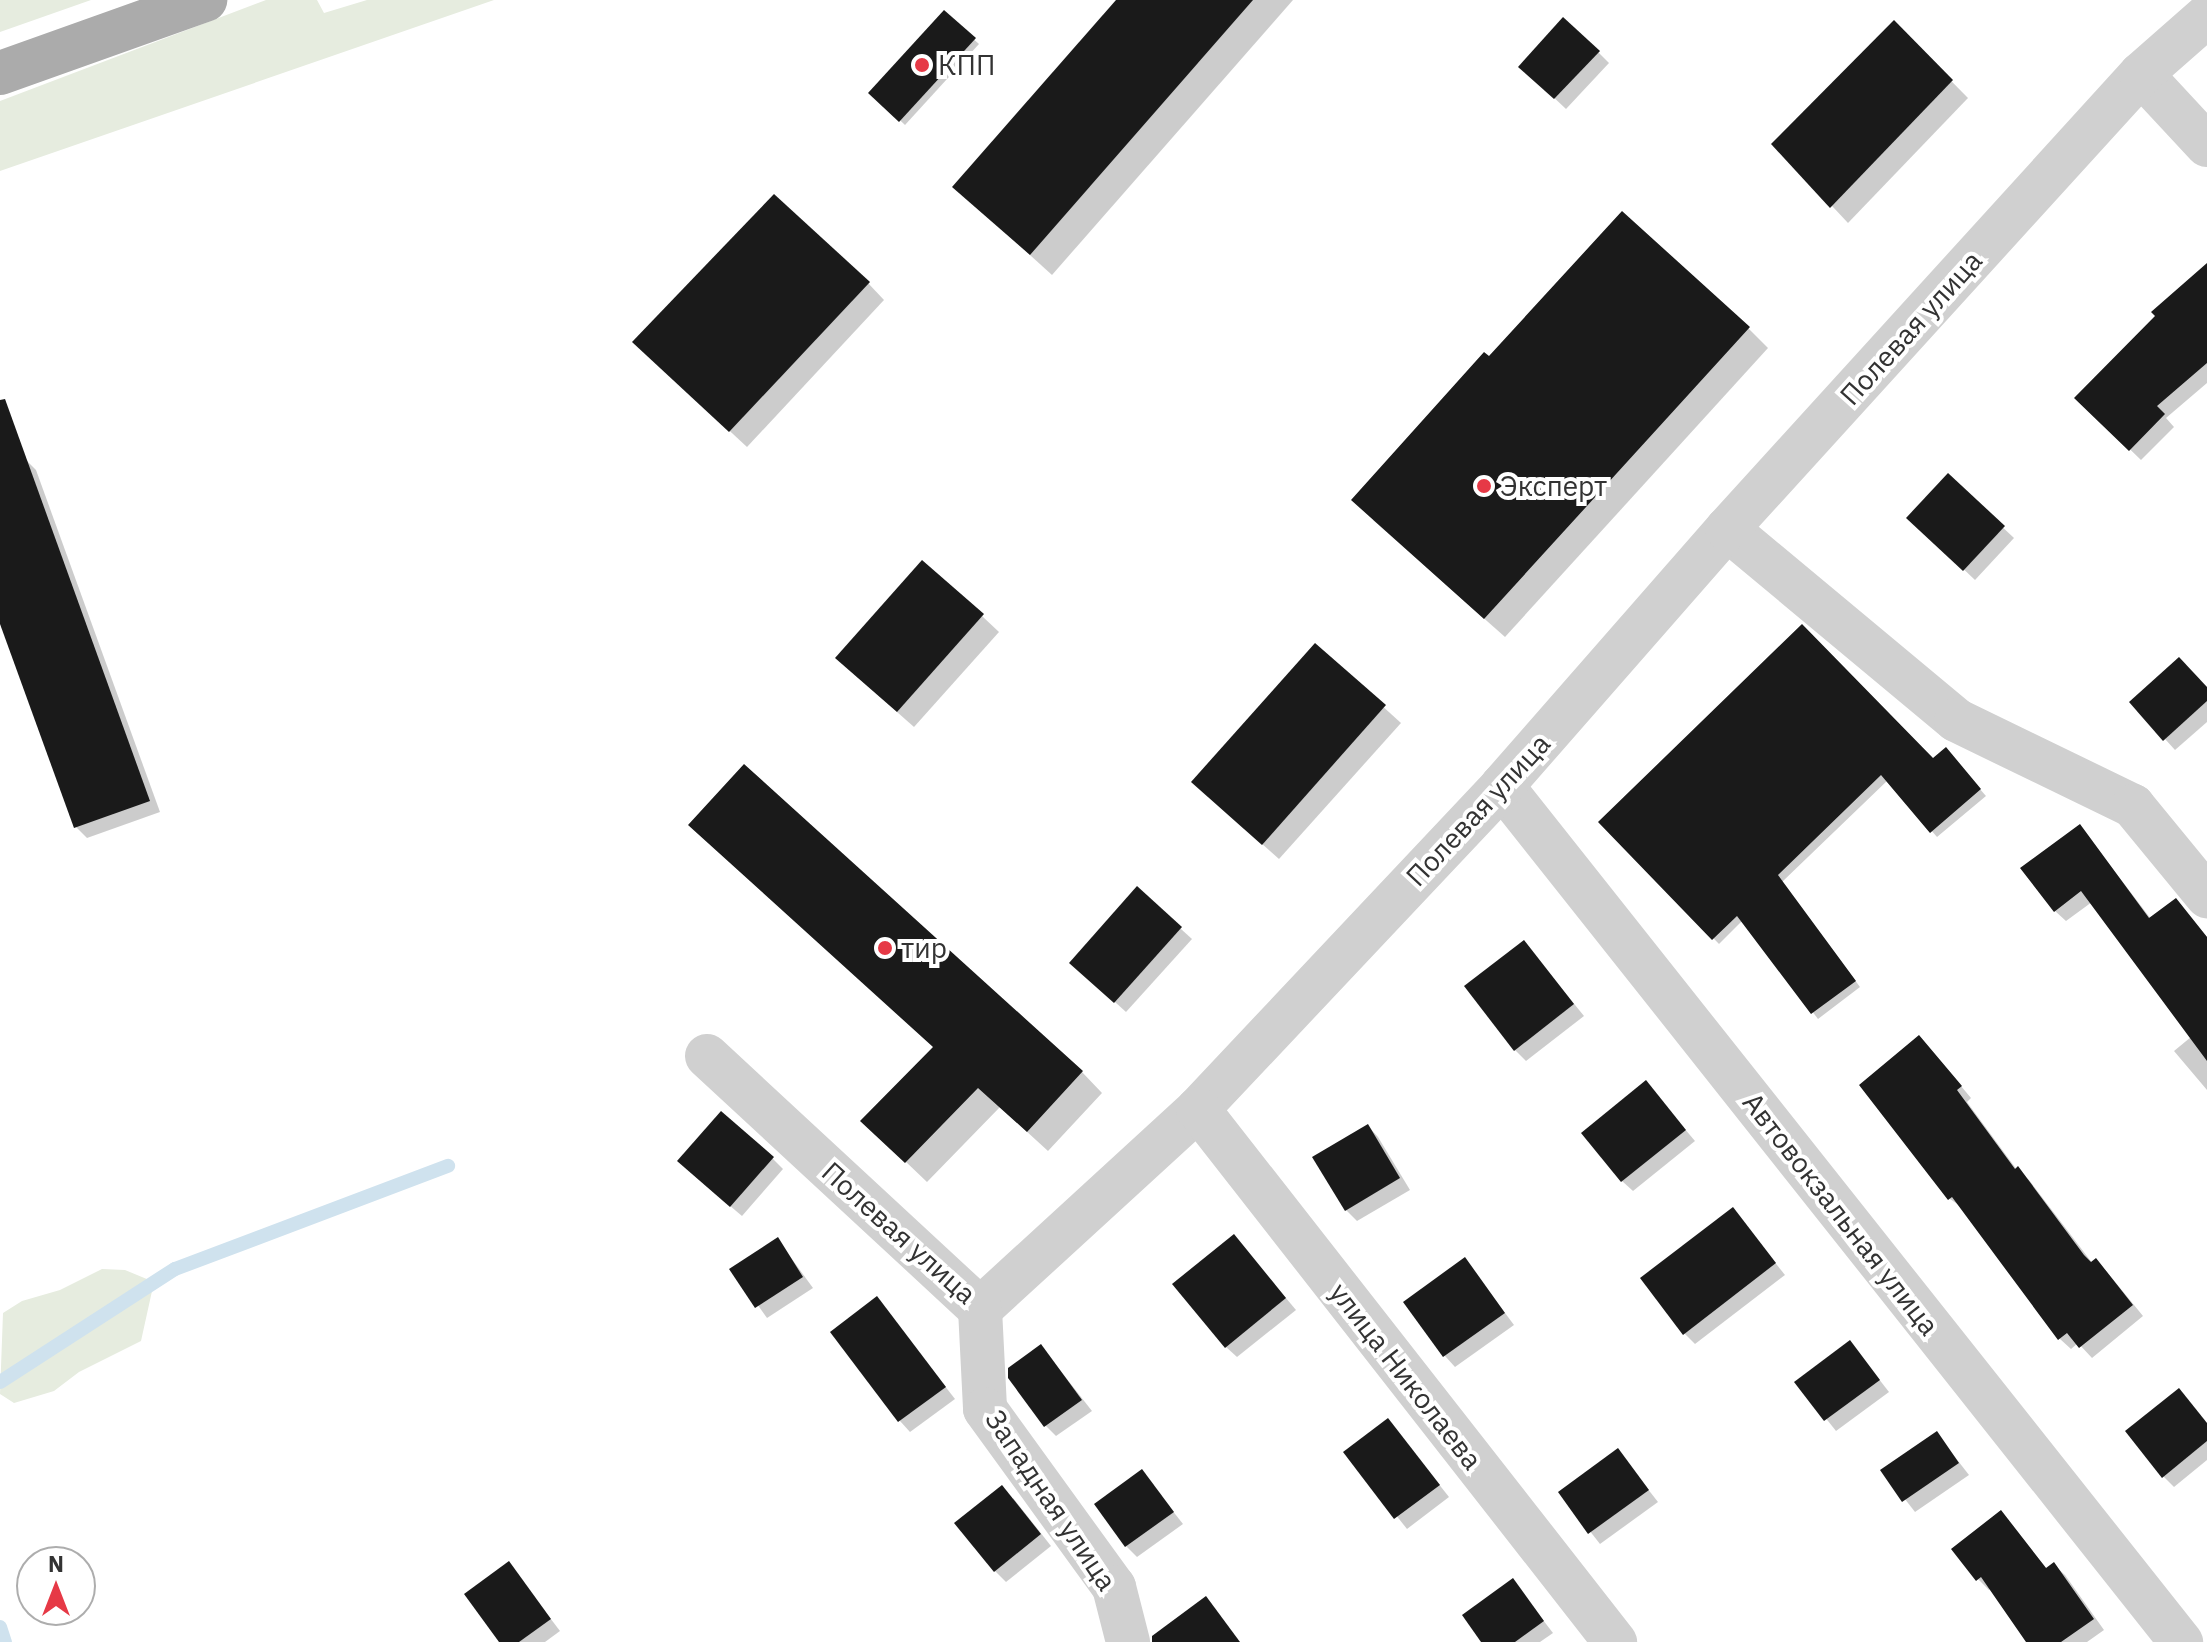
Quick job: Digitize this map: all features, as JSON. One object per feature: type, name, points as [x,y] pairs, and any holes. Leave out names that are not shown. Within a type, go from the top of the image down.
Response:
[{"type":"main road","points":[[0,73],[205,0]]},
{"type":"street","points":[[2202,0],[2207,6]]},
{"type":"street","name":"Полевая улица","points":[[707,1056],[980,1309],[1198,1109],[1502,786],[1727,529],[2141,74],[2207,16]]},
{"type":"street","points":[[2141,74],[2207,145]]},
{"type":"street","points":[[1727,529],[1956,720],[2133,806],[2207,896]]},
{"type":"street","name":"Автовокзальная улица","points":[[1502,786],[2181,1642]]},
{"type":"street","name":"улица Николаева","points":[[1198,1109],[1615,1642]]},
{"type":"street","name":"Западная улица","points":[[980,1309],[985,1409],[1114,1587],[1128,1642]]},
{"type":"shaded area","points":[[0,0],[91,0],[0,32]]},
{"type":"shaded area","points":[[266,0],[317,0],[324,13],[367,0],[494,0],[0,171],[0,101]]},
{"type":"shaded area","points":[[102,1269],[125,1270],[154,1282],[141,1341],[79,1372],[54,1391],[14,1403],[0,1394],[3,1313],[22,1301],[60,1290]]},
{"type":"building","points":[[1116,0],[1253,0],[1030,255],[952,187]]},
{"type":"building","name":"КПП","points":[[944,10],[976,38],[899,122],[868,93]]},
{"type":"building","points":[[1563,17],[1600,51],[1554,99],[1518,67]]},
{"type":"building","points":[[1894,20],[1953,80],[1830,208],[1771,144]]},
{"type":"building","points":[[774,194],[870,282],[729,432],[632,342]]},
{"type":"building","points":[[1622,211],[1750,327],[1484,619],[1351,500],[1484,352],[1489,356]]},
{"type":"building","points":[[2207,263],[2207,363],[2157,406],[2165,414],[2129,451],[2074,398],[2155,316],[2151,312]]},
{"type":"building","points":[[5,399],[150,801],[74,828],[0,624],[0,400]]},
{"type":"building","points":[[1948,473],[2005,526],[1963,571],[1906,518]]},
{"type":"building","points":[[922,560],[984,614],[897,712],[835,658]]},
{"type":"building","points":[[1802,624],[1933,758],[1946,747],[1981,789],[1930,833],[1881,775],[1778,875],[1856,981],[1811,1014],[1737,916],[1712,940],[1598,822]]},
{"type":"building","points":[[1315,643],[1386,705],[1262,845],[1191,782]]},
{"type":"building","points":[[2179,657],[2207,687],[2207,701],[2163,741],[2129,702]]},
{"type":"building","name":"тир","points":[[744,764],[1083,1071],[1027,1132],[978,1088],[905,1163],[860,1121],[933,1047],[688,825]]},
{"type":"building","points":[[2080,824],[2149,918],[2176,898],[2207,937],[2207,1061],[2081,891],[2054,912],[2020,868]]},
{"type":"building","points":[[1137,886],[1182,927],[1114,1003],[1069,963]]},
{"type":"building","points":[[1524,940],[1574,1004],[1514,1051],[1464,986]]},
{"type":"building","points":[[1919,1035],[1962,1086],[1957,1090],[2015,1169],[2018,1166],[2084,1255],[2091,1262],[2096,1258],[2133,1305],[2079,1348],[2067,1333],[2058,1340],[1952,1197],[1948,1200],[1859,1085]]},
{"type":"building","points":[[1646,1080],[1686,1130],[1621,1182],[1581,1133]]},
{"type":"building","points":[[721,1111],[774,1157],[730,1207],[677,1161]]},
{"type":"building","points":[[1368,1124],[1400,1178],[1345,1211],[1312,1157]]},
{"type":"building","points":[[1733,1207],[1776,1263],[1683,1335],[1640,1278]]},
{"type":"building","points":[[1234,1234],[1286,1298],[1225,1348],[1172,1284]]},
{"type":"building","points":[[778,1237],[803,1277],[755,1308],[729,1269]]},
{"type":"building","points":[[1465,1257],[1505,1313],[1443,1357],[1403,1302]]},
{"type":"building","points":[[877,1296],[946,1387],[898,1422],[830,1332]]},
{"type":"building","points":[[1850,1340],[1880,1380],[1824,1421],[1794,1382]]},
{"type":"building","points":[[1041,1344],[1082,1400],[1044,1427],[1008,1378],[1008,1368]]},
{"type":"building","points":[[2179,1388],[2207,1423],[2207,1441],[2162,1478],[2125,1431]]},
{"type":"building","points":[[1388,1418],[1440,1485],[1394,1519],[1343,1452]]},
{"type":"building","points":[[1937,1431],[1959,1463],[1902,1502],[1880,1470]]},
{"type":"building","points":[[1618,1448],[1649,1490],[1588,1534],[1558,1492]]},
{"type":"building","points":[[1142,1469],[1174,1512],[1125,1547],[1094,1504]]},
{"type":"building","points":[[1002,1485],[1041,1534],[994,1572],[954,1523]]},
{"type":"building","points":[[2001,1510],[2046,1568],[2054,1562],[2094,1619],[2061,1642],[2026,1642],[1981,1577],[1976,1581],[1951,1549]]},
{"type":"building","points":[[509,1561],[551,1619],[519,1642],[499,1642],[464,1594]]},
{"type":"building","points":[[1513,1578],[1544,1621],[1515,1642],[1481,1642],[1462,1615]]},
{"type":"building","points":[[1206,1596],[1240,1642],[1152,1642],[1152,1636]]},
{"type":"waterway","points":[[0,1382],[175,1269],[448,1166]]},
{"type":"waterway","points":[[0,1627],[5,1642]]},
{"type":"place","name":"КПП","points":[[922,65]]},
{"type":"place","name":"Эксперт","points":[[1484,486]]},
{"type":"place","name":"тир","points":[[885,948]]}]
